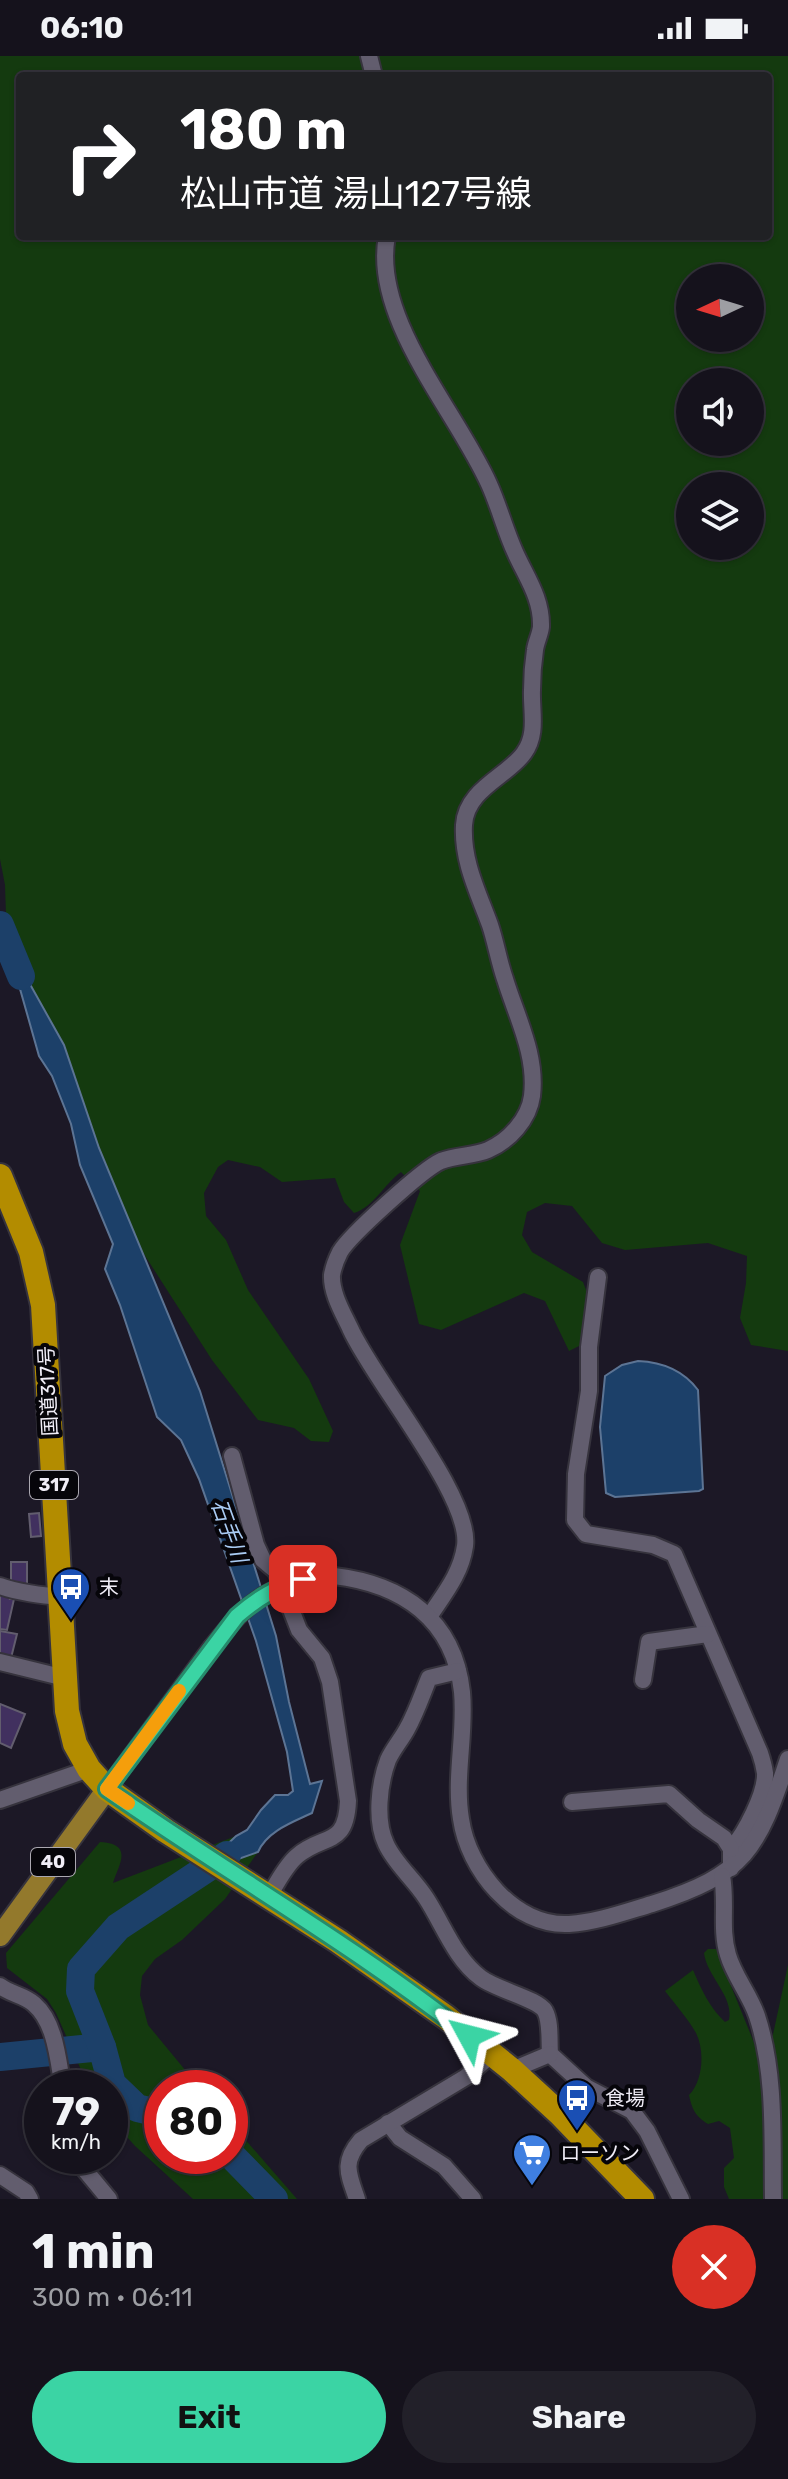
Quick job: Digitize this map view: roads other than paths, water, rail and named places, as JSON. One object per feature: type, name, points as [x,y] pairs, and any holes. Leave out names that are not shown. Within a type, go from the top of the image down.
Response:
[{"type":"highway","name":"国道317号","points":[[0,1176],[31,1252],[43,1305],[67,1711],[75,1744],[89,1769],[107,1789],[166,1831],[409,1989],[492,2054],[560,2114],[630,2195]]},
{"type":"main road","name":"40","points":[[0,1936],[107,1789]]},
{"type":"street","points":[[386,240],[388,288],[396,314],[435,390],[474,451],[537,597],[541,629],[535,649],[532,692],[534,729],[524,753],[471,803],[464,821],[467,867],[491,928],[504,979],[530,1053],[532,1097],[520,1123],[500,1144],[487,1151],[440,1162],[382,1209],[340,1253],[332,1276],[337,1299],[359,1348],[458,1504],[466,1542],[458,1573],[429,1617]]},
{"type":"street","points":[[598,1277],[589,1347],[589,1391],[576,1474],[575,1520],[586,1534],[653,1545],[674,1554],[760,1753],[765,1775],[758,1803],[731,1849],[723,1923],[728,1955],[757,2015],[771,2085],[773,2199]]},
{"type":"street","points":[[232,1456],[256,1545],[263,1560],[276,1571],[299,1630],[322,1658],[330,1682],[346,1785],[347,1820],[338,1834],[294,1858],[262,1893]]},
{"type":"street","points":[[107,1789],[237,1616],[277,1587],[303,1579],[334,1576],[359,1579],[406,1597],[429,1617],[450,1651],[462,1693],[460,1818],[466,1840],[475,1862],[494,1889],[539,1920],[567,1924],[591,1921],[675,1897],[727,1872],[743,1858],[757,1836],[775,1798],[788,1759]]},
{"type":"street","points":[[0,1586],[15,1592],[60,1596]]},
{"type":"street","points":[[643,1680],[649,1642],[708,1634]]},
{"type":"street","points":[[0,1662],[65,1678]]},
{"type":"street","points":[[458,1671],[429,1678],[408,1728],[388,1761],[382,1785],[380,1825],[392,1856],[425,1897],[464,1961],[479,1977],[511,1995],[531,2000],[545,2010],[550,2054],[586,2087],[632,2111],[647,2131],[681,2199]]},
{"type":"street","points":[[0,1800],[89,1769]]},
{"type":"street","points":[[572,1802],[669,1794],[724,1838],[731,1849]]},
{"type":"street","points":[[3,1992],[33,2003],[46,2018],[59,2070]]},
{"type":"street","points":[[357,2199],[347,2164],[350,2152],[361,2140],[466,2077],[492,2054]]},
{"type":"street","points":[[512,2070],[550,2054]]},
{"type":"street","points":[[388,2123],[400,2138],[444,2166],[473,2199]]},
{"type":"street","points":[[88,2174],[109,2199]]},
{"type":"street","points":[[0,2175],[26,2192],[30,2199]]},
{"type":"water","points":[[7,943],[64,1045],[99,1148],[200,1391],[276,1636],[310,1784],[322,1781],[312,1813],[274,1833],[258,1852],[196,1874],[236,1836],[247,1830],[275,1795],[288,1795],[293,1791],[287,1752],[256,1641],[199,1479],[181,1440],[157,1417],[105,1269],[113,1244],[80,1165],[71,1124],[52,1076],[39,1056]]},
{"type":"water","points":[[638,1361],[671,1368],[686,1377],[698,1390],[703,1489],[699,1491],[615,1497],[606,1493],[600,1427],[605,1376],[622,1365]]},
{"type":"waterway","name":"石手川","points":[[0,925],[21,976]]},
{"type":"waterway","name":"石手川","points":[[144,2110],[137,2108],[112,2084],[102,2047],[80,1991],[81,1969],[118,1927],[227,1855]]},
{"type":"waterway","points":[[0,2057],[102,2047]]},
{"type":"waterway","name":"石手川","points":[[248,2172],[274,2199]]},
{"type":"place","name":"末","points":[[71,1621]]},
{"type":"place","name":"食場","points":[[577,2132]]},
{"type":"place","name":"ローソン","points":[[532,2187]]}]
